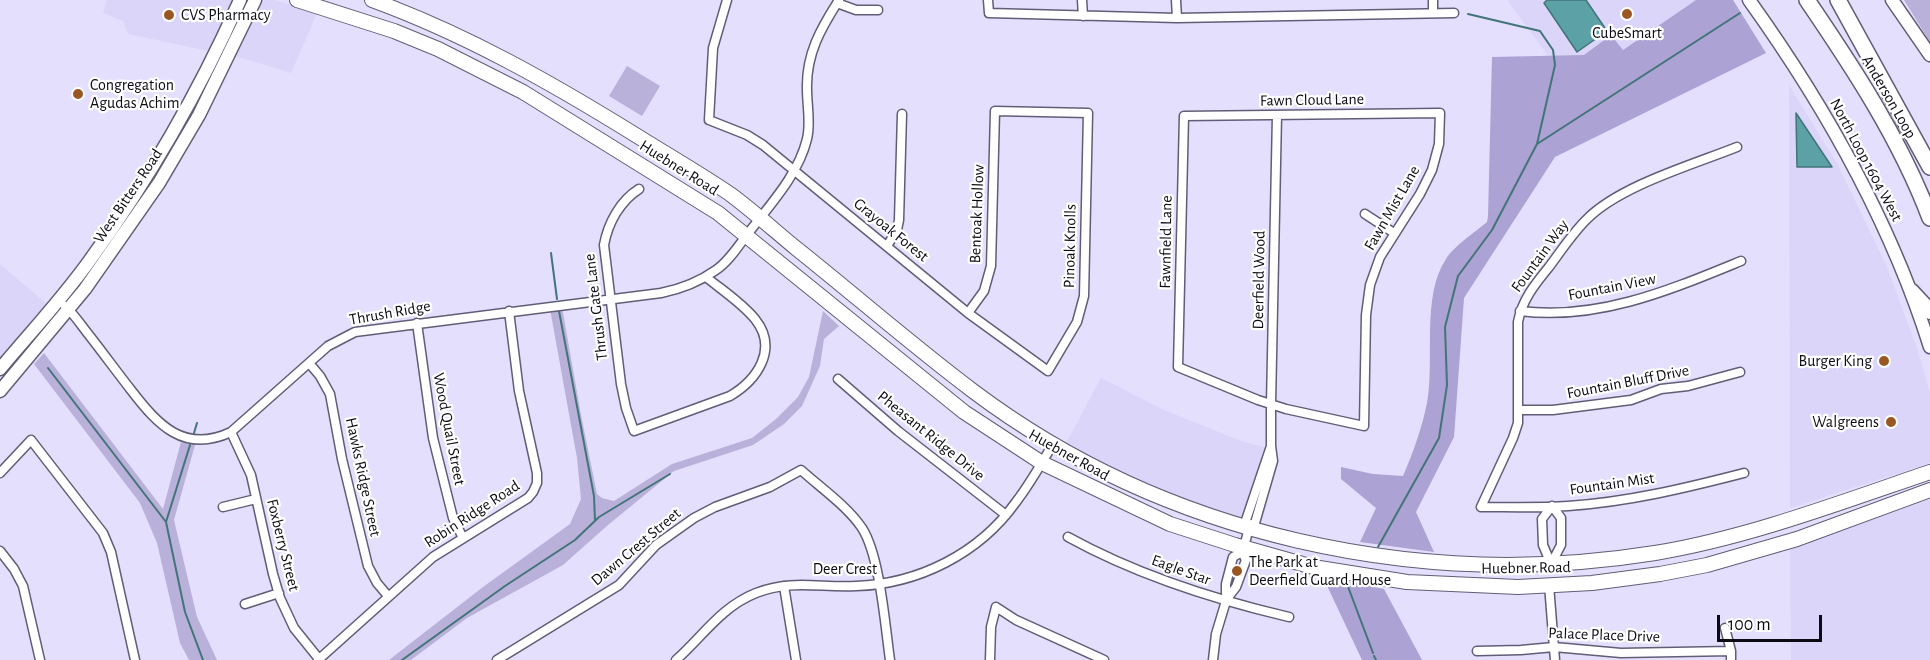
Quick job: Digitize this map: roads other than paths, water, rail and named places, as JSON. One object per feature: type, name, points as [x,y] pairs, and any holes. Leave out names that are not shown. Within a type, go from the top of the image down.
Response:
[{"type":"highway","points":[[1799,0],[1864,97],[1879,112]]},
{"type":"highway","name":"Anderson Loop","points":[[1807,0],[1845,55],[1879,112],[1930,218]]},
{"type":"highway","name":"Anderson Loop","points":[[1840,2],[1930,167]]},
{"type":"main road","name":"West Bitters Road","points":[[0,391],[63,304],[147,176],[188,107],[240,0]]},
{"type":"main road","name":"West Bitters Road","points":[[0,369],[63,304],[85,289],[159,183],[199,115],[255,0]]},
{"type":"main road","name":"Huebner Road","points":[[297,0],[394,31],[523,92],[718,213],[964,412],[1042,463],[1170,524],[1243,550],[1313,567],[1407,582],[1518,587],[1592,583],[1707,565],[1797,539],[1930,490]]},
{"type":"main road","name":"Huebner Road","points":[[372,0],[447,30],[533,73],[731,195],[976,394],[1053,444],[1107,473],[1177,504],[1249,526],[1318,546],[1410,561],[1518,565],[1589,562],[1657,553],[1701,544],[1930,472]]},
{"type":"main road","name":"North Loop 1604 West","points":[[1749,0],[1802,78],[1844,149],[1909,287],[1930,347]]},
{"type":"main road","points":[[1892,0],[1930,55]]},
{"type":"main road","points":[[450,56],[460,37]]},
{"type":"main road","points":[[188,107],[199,115]]},
{"type":"main road","points":[[1909,287],[1927,306],[1930,313]]},
{"type":"main road","points":[[1824,507],[1831,526]]},
{"type":"main road","points":[[1549,585],[1551,564]]},
{"type":"street","name":"Grayoak Forest","points":[[727,0],[713,48],[709,120],[747,135],[763,145],[968,313],[1048,371]]},
{"type":"street","points":[[988,0],[989,13],[1083,16],[1177,18],[1454,13]]},
{"type":"street","points":[[1082,0],[1083,16]]},
{"type":"street","points":[[1176,0],[1177,18]]},
{"type":"street","points":[[1433,0],[1433,13]]},
{"type":"street","points":[[838,1],[856,10],[878,10]]},
{"type":"street","name":"Thrush Ridge","points":[[63,304],[161,426],[178,436],[212,439],[231,432],[328,346],[355,332],[673,291],[706,277],[718,268],[760,219],[794,170],[803,152],[807,136],[807,76],[812,50],[822,25],[838,1]]},
{"type":"street","name":"Bentoak Hollow","points":[[968,313],[984,291],[991,266],[995,111],[1088,113]]},
{"type":"street","name":"Pinoak Knolls","points":[[1048,371],[1077,322],[1084,296],[1088,113]]},
{"type":"street","name":"Fawn Cloud Lane","points":[[1184,116],[1440,113]]},
{"type":"street","name":"Fawn Mist Lane","points":[[1271,404],[1364,426],[1368,300],[1375,271],[1394,233],[1420,194],[1432,170],[1439,144],[1440,113]]},
{"type":"street","points":[[887,246],[897,230],[899,220],[902,114]]},
{"type":"street","name":"Deerfield Wood","points":[[1249,526],[1255,523],[1273,467],[1274,456],[1271,446],[1271,404],[1278,115]]},
{"type":"street","name":"Fawnfield Lane","points":[[1184,116],[1178,367],[1271,404]]},
{"type":"street","name":"Fountain Way","points":[[1481,507],[1513,438],[1519,410],[1517,328],[1520,311],[1529,293],[1566,243],[1598,209],[1629,190],[1737,147]]},
{"type":"street","name":"Thrush Gate Lane","points":[[639,189],[625,199],[605,235],[604,255],[623,395],[634,431],[730,396],[754,378],[759,369],[765,350],[757,321],[706,277]]},
{"type":"street","points":[[1365,214],[1394,233]]},
{"type":"street","name":"Fountain View","points":[[1520,311],[1542,314],[1629,302],[1671,290],[1741,261]]},
{"type":"street","name":"Robin Ridge Road","points":[[319,660],[433,557],[520,504],[533,492],[537,483],[537,473],[519,391],[509,311]]},
{"type":"street","name":"Wood Quail Street","points":[[417,323],[433,438],[453,518],[463,538]]},
{"type":"street","name":"Hawks Ridge Street","points":[[309,363],[320,376],[330,394],[342,459],[368,566],[377,583],[388,596]]},
{"type":"street","name":"Fountain Bluff Drive","points":[[1519,410],[1553,410],[1631,400],[1661,389],[1688,386],[1740,372]]},
{"type":"street","name":"Pheasant Ridge Drive","points":[[838,379],[898,431],[1006,515]]},
{"type":"street","name":"Foxberry Street","points":[[231,432],[245,459],[279,593],[294,628],[319,660]]},
{"type":"street","points":[[0,472],[31,440],[103,533],[111,552],[135,660]]},
{"type":"street","name":"Deer Crest","points":[[682,658],[710,624],[730,607],[755,594],[783,586],[809,584],[848,587],[878,585],[911,577],[951,561],[986,535],[1006,515],[1053,444]]},
{"type":"street","name":"Dawn Crest Street","points":[[496,660],[619,585],[657,545],[694,518],[715,507],[770,487],[801,470],[852,516],[862,529],[873,552],[878,585]]},
{"type":"street","name":"Fountain Mist","points":[[1481,507],[1552,506],[1629,499],[1708,483],[1744,473]]},
{"type":"street","points":[[223,507],[256,499]]},
{"type":"street","points":[[1552,506],[1561,518],[1562,545],[1551,564],[1543,545],[1542,519],[1552,506]]},
{"type":"street","points":[[1226,601],[1236,587],[1246,560],[1243,550],[1249,526]]},
{"type":"street","name":"Eagle Star","points":[[1068,537],[1098,553],[1167,582],[1226,601],[1289,617]]},
{"type":"street","points":[[1213,660],[1216,634],[1226,601],[1226,584],[1233,557],[1243,550]]},
{"type":"street","points":[[0,551],[14,568],[23,586],[40,660]]},
{"type":"street","points":[[878,585],[890,660]]},
{"type":"street","points":[[1549,585],[1555,660]]},
{"type":"street","points":[[783,586],[796,660]]},
{"type":"street","points":[[245,604],[279,593]]},
{"type":"street","points":[[990,660],[996,608],[1016,620],[1104,660]]},
{"type":"street","points":[[1725,628],[1731,655]]},
{"type":"street","name":"Palace Place Drive","points":[[1477,651],[1554,647],[1621,653],[1731,655]]},
{"type":"street","points":[[513,651],[518,660]]},
{"type":"waterway","points":[[1378,547],[1439,438],[1447,385],[1445,327],[1458,276],[1492,230],[1537,144],[1740,13]]},
{"type":"waterway","points":[[1468,14],[1540,31],[1553,50],[1555,65],[1537,144]]},
{"type":"waterway","points":[[551,253],[557,299]]},
{"type":"waterway","points":[[559,311],[594,496],[595,521]]},
{"type":"waterway","points":[[48,368],[166,522],[185,612],[203,660]]},
{"type":"waterway","points":[[194,433],[197,423]]},
{"type":"waterway","points":[[166,522],[190,445]]},
{"type":"waterway","points":[[402,660],[505,586],[575,540],[599,517],[670,474]]},
{"type":"waterway","points":[[1347,584],[1373,653]]},
{"type":"waterway","points":[[1374,656],[1376,660]]},
{"type":"place","name":"CubeSmart","points":[[1627,14]]},
{"type":"place","name":"CVS Pharmacy","points":[[169,15]]},
{"type":"place","name":"Congregation Agudas Achim","points":[[78,94]]},
{"type":"place","name":"Burger King","points":[[1884,361]]},
{"type":"place","name":"Walgreens","points":[[1891,422]]},
{"type":"place","name":"The Park at Deerfield Guard House","points":[[1237,571]]}]
